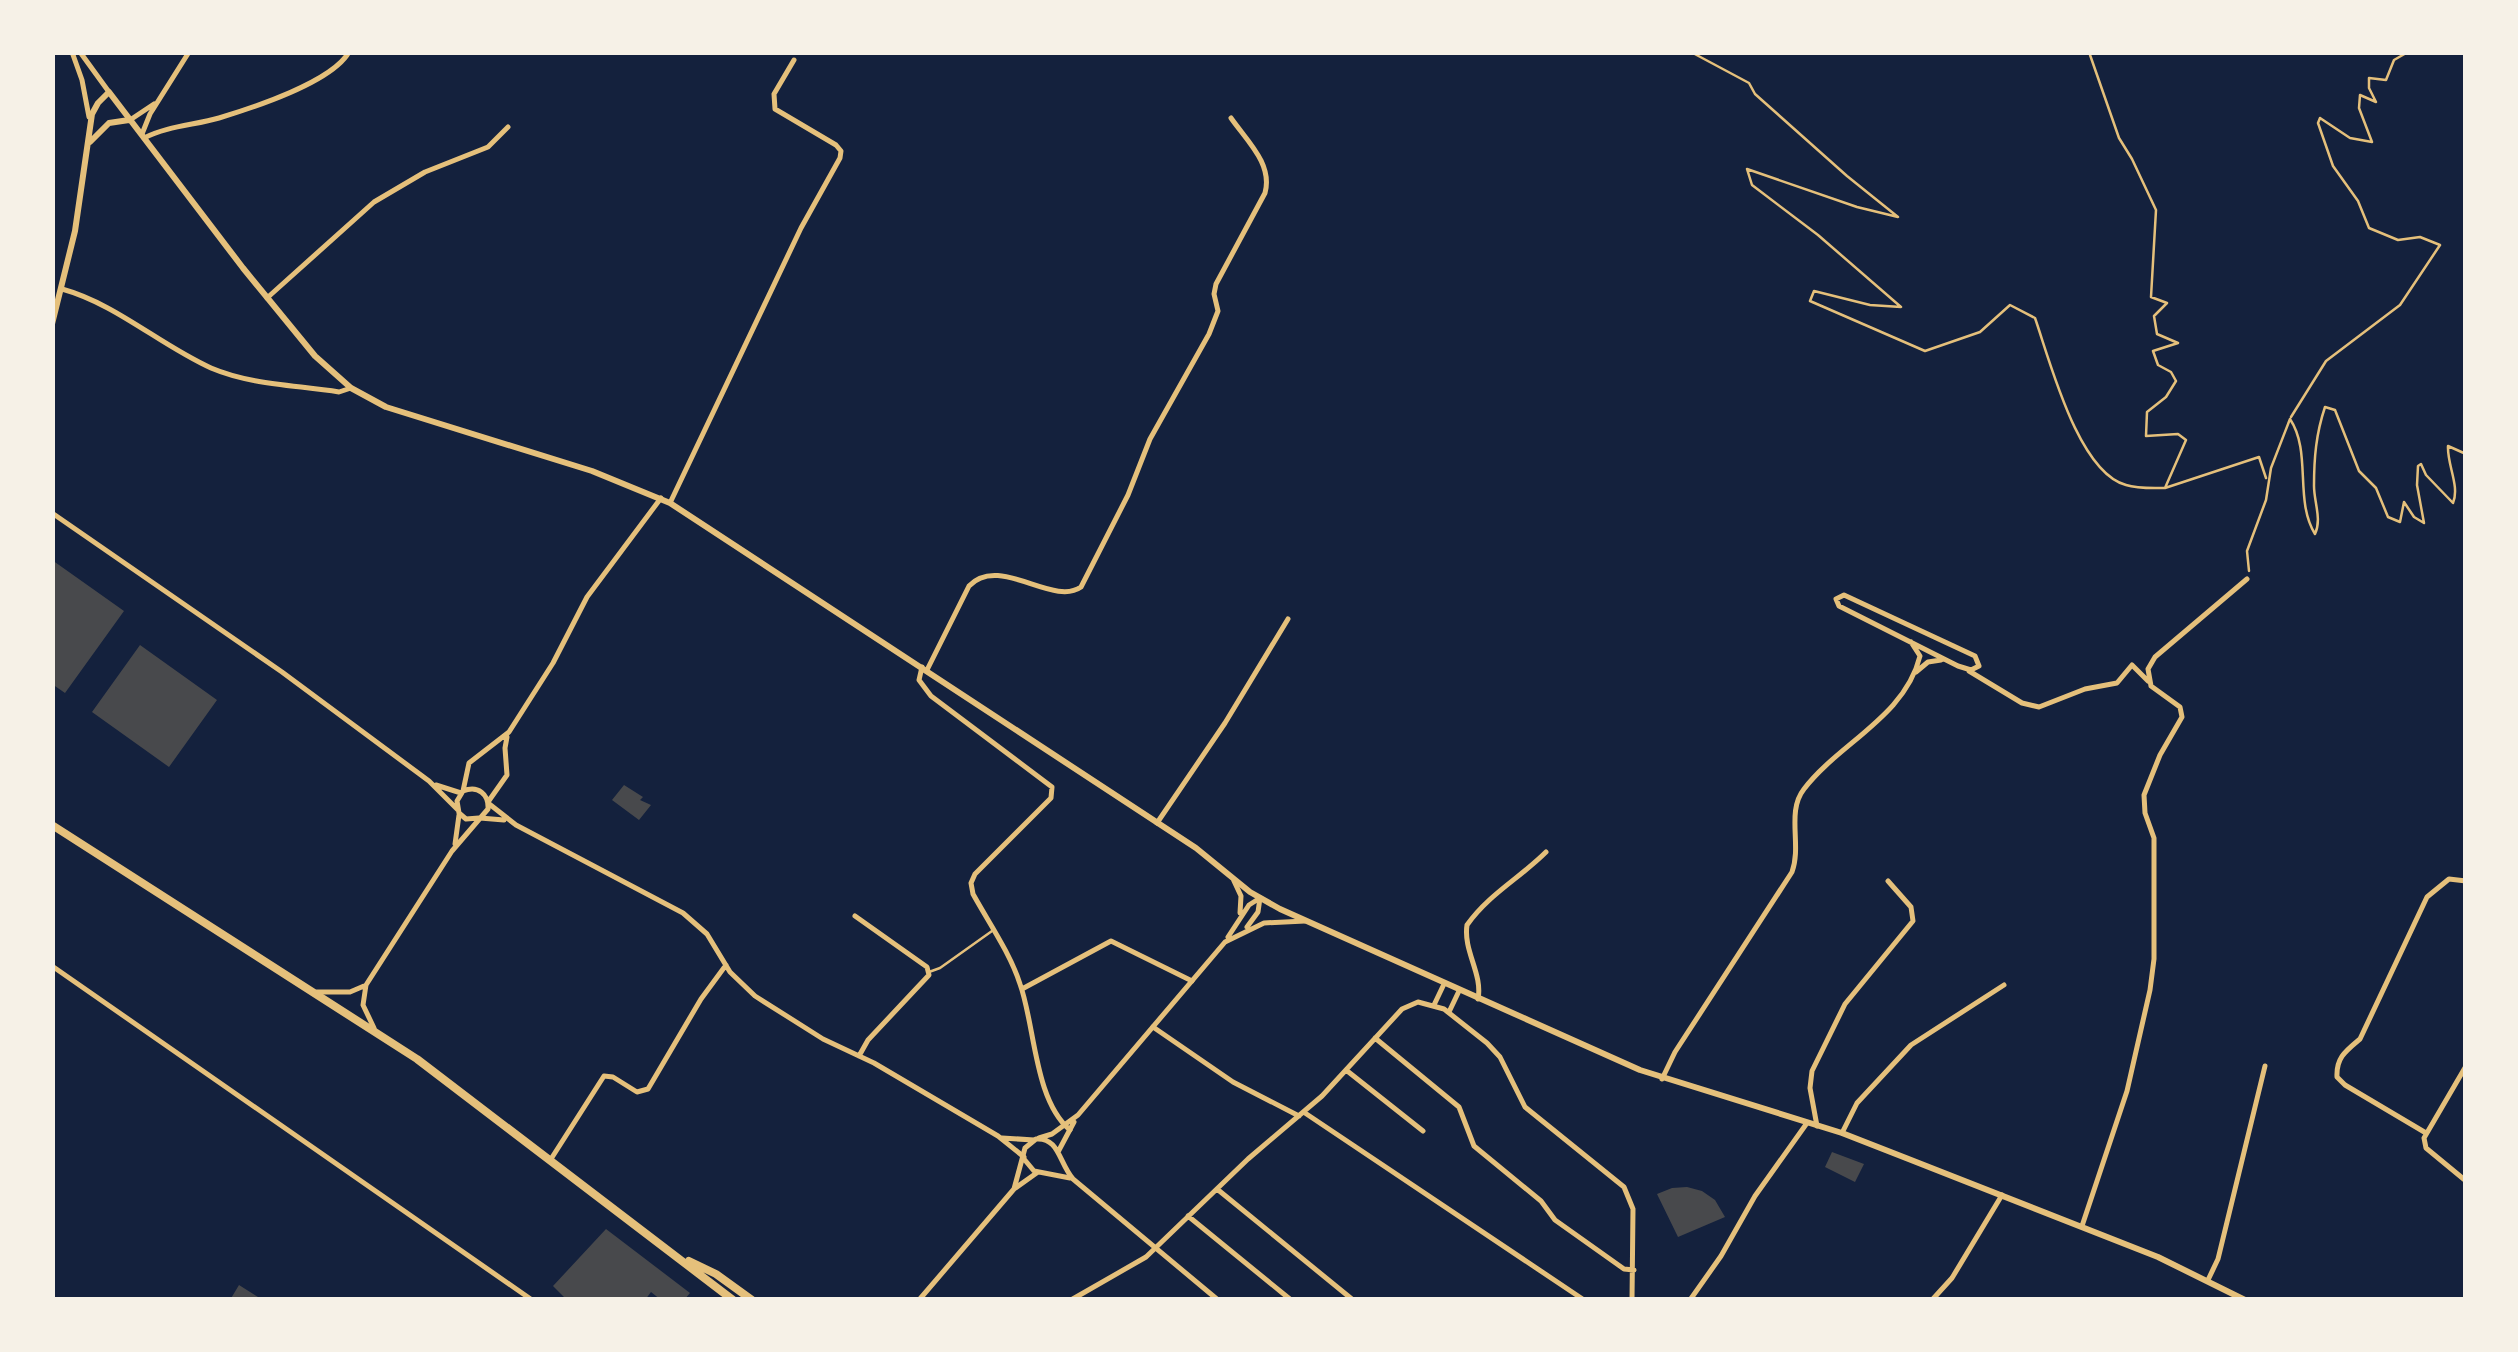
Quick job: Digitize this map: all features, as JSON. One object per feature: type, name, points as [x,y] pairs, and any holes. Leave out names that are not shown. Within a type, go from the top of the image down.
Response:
[{"type":"main road","points":[[52,324],[62,289],[94,108],[110,92],[267,298],[315,356],[351,388],[386,406],[592,471],[670,503],[1157,822],[1260,898],[1306,921],[1662,1079],[1842,1134],[2082,1226],[2245,1300]]},
{"type":"main road","points":[[90,143],[109,123],[133,123]]},
{"type":"main road","points":[[52,825],[378,1032],[551,1158],[734,1300]]},
{"type":"main road","points":[[672,1251],[716,1274],[752,1300]]},
{"type":"street","points":[[76,52],[110,92]]},
{"type":"street","points":[[76,52],[91,128]]},
{"type":"street","points":[[133,123],[145,116],[190,52]]},
{"type":"street","points":[[145,116],[143,136],[221,117],[295,90],[340,64],[348,52]]},
{"type":"street","points":[[670,503],[801,228],[841,155],[836,145],[775,109],[774,94],[794,60]]},
{"type":"street","points":[[1067,1128],[1035,1055],[1022,990],[974,894],[972,878],[1050,798],[1052,787],[931,696],[919,680],[969,586],[979,577],[996,576],[1068,592],[1082,586],[1128,495],[1150,439],[1209,334],[1218,311],[1216,284],[1265,193],[1268,182],[1264,165],[1231,118]]},
{"type":"street","points":[[267,298],[374,202],[425,172],[488,147],[508,126]]},
{"type":"street","points":[[62,289],[92,299],[157,340],[228,374],[258,382],[339,392],[351,388]]},
{"type":"street","points":[[378,1032],[363,1005],[370,980],[452,851],[486,812],[488,802],[506,778],[504,748],[510,732],[587,597],[661,498]]},
{"type":"street","points":[[52,514],[265,660],[429,781],[466,819],[516,824]]},
{"type":"street","points":[[2148,681],[2148,670],[2155,657],[2247,579]]},
{"type":"street","points":[[1990,687],[1975,656],[1844,595],[1838,596],[1839,606],[1967,670],[1990,687],[2022,703],[2038,707],[2084,689],[2117,683],[2132,665],[2180,707],[2182,716],[2144,794],[2144,812],[2154,838],[2154,959],[2150,990],[2127,1091],[2082,1226]]},
{"type":"street","points":[[1157,822],[1225,723],[1288,619]]},
{"type":"street","points":[[1911,642],[1920,656],[1914,674]]},
{"type":"street","points":[[1662,1079],[1675,1052],[1792,872],[1797,852],[1795,816],[1805,787],[1883,715],[1914,674],[1928,662],[1947,660]]},
{"type":"street","points":[[1967,670],[1979,666]]},
{"type":"street","points":[[452,851],[459,829],[457,801],[469,762],[510,732]]},
{"type":"street","points":[[489,750],[508,763]]},
{"type":"street","points":[[429,781],[449,791],[477,789],[516,824],[683,913],[707,934],[726,965],[756,996],[834,1045],[998,1136],[1024,1158],[1029,1168],[1073,1179]]},
{"type":"street","points":[[1478,999],[1480,986],[1467,948],[1467,926],[1493,894],[1546,852]]},
{"type":"street","points":[[1233,878],[1241,896],[1238,921]]},
{"type":"street","points":[[2426,1134],[2345,1085],[2337,1077],[2336,1069],[2344,1051],[2360,1039],[2427,897],[2448,879],[2466,881]]},
{"type":"street","points":[[1818,1126],[1810,1080],[1822,1049],[1844,1004],[1913,921],[1911,907],[1888,881]]},
{"type":"street","points":[[919,1300],[1014,1190],[1053,1168],[1067,1128],[1225,942],[1248,904],[1260,898]]},
{"type":"street","points":[[1225,942],[1254,919],[1260,898]]},
{"type":"street","points":[[856,916],[929,972],[927,980],[868,1040],[859,1056]]},
{"type":"street","points":[[1241,932],[1274,921],[1306,921]]},
{"type":"street","points":[[1022,990],[1112,942],[1192,981]]},
{"type":"street","points":[[551,1158],[604,1076],[613,1076],[636,1092],[648,1088],[700,1000],[726,965]]},
{"type":"street","points":[[52,966],[532,1300]]},
{"type":"street","points":[[316,992],[350,992],[370,980]]},
{"type":"street","points":[[1434,1004],[1444,984]]},
{"type":"street","points":[[1842,1134],[1857,1103],[1911,1045],[2004,985]]},
{"type":"street","points":[[1449,1012],[1459,991]]},
{"type":"street","points":[[1072,1300],[1154,1250],[1302,1115],[1408,1005],[1418,1002],[1434,1004],[1449,1012],[1496,1052],[1525,1108],[1624,1186],[1633,1210],[1632,1300]]},
{"type":"street","points":[[1153,1027],[1233,1082],[1302,1115],[1584,1300]]},
{"type":"street","points":[[1375,1038],[1455,1103],[1474,1146],[1540,1202],[1555,1220],[1624,1268],[1634,1270]]},
{"type":"street","points":[[2208,1280],[2218,1259],[2265,1066]]},
{"type":"street","points":[[2466,1066],[2426,1134],[2426,1148],[2466,1181]]},
{"type":"street","points":[[1346,1070],[1423,1131]]},
{"type":"street","points":[[1690,1300],[1755,1196],[1808,1122]]},
{"type":"street","points":[[1014,1190],[1026,1146],[1067,1128]]},
{"type":"street","points":[[998,1136],[1052,1142],[1073,1179],[1218,1300]]},
{"type":"street","points":[[1217,1189],[1353,1300]]},
{"type":"street","points":[[1932,1300],[1952,1278],[2002,1195]]},
{"type":"street","points":[[1188,1216],[1291,1300]]},
{"type":"lane","points":[[929,972],[938,970],[993,930]]},
{"type":"path","points":[[1691,52],[1749,83],[1755,94],[1824,152],[1846,176],[1898,217],[1747,169],[1752,186],[1818,235],[1902,307],[1870,305],[1814,291],[1810,301],[1925,351],[1980,332],[2010,305],[2035,318],[2076,434],[2103,471],[2123,485],[2166,488],[2259,457],[2267,481]]},
{"type":"path","points":[[2089,52],[2118,138],[2132,158],[2156,210],[2151,297],[2167,303],[2154,316],[2157,334],[2178,342],[2152,352],[2158,366],[2171,372],[2176,382],[2166,397],[2147,412],[2146,436],[2178,434],[2186,440],[2166,488]]},
{"type":"path","points":[[2247,579],[2251,565],[2247,551],[2290,418],[2326,361],[2400,305],[2440,245],[2420,237],[2398,240],[2369,228],[2358,202],[2333,166],[2318,123],[2320,118],[2350,138],[2372,142],[2359,108],[2360,95],[2376,102],[2369,88],[2370,78],[2386,80],[2394,60],[2408,52]]},
{"type":"path","points":[[2290,418],[2299,437],[2307,521],[2315,534],[2316,438],[2325,407],[2335,410],[2359,471],[2376,488],[2388,516],[2400,522],[2404,502],[2424,523],[2418,466],[2453,502],[2457,493],[2448,446],[2466,454]]},
{"type":"building","points":[[52,560],[124,611],[65,693],[52,684]]},
{"type":"building","points":[[140,645],[217,700],[169,767],[92,712]]},
{"type":"building","points":[[624,785],[651,805],[639,820],[612,800]]},
{"type":"building","points":[[1832,1152],[1864,1164],[1855,1182],[1825,1167]]},
{"type":"building","points":[[1687,1187],[1715,1200],[1725,1217],[1678,1237],[1657,1194]]},
{"type":"building","points":[[606,1229],[690,1293],[684,1300],[661,1300],[651,1292],[645,1300],[567,1300],[553,1286]]},
{"type":"building","points":[[239,1285],[258,1297],[257,1300],[230,1300]]}]
